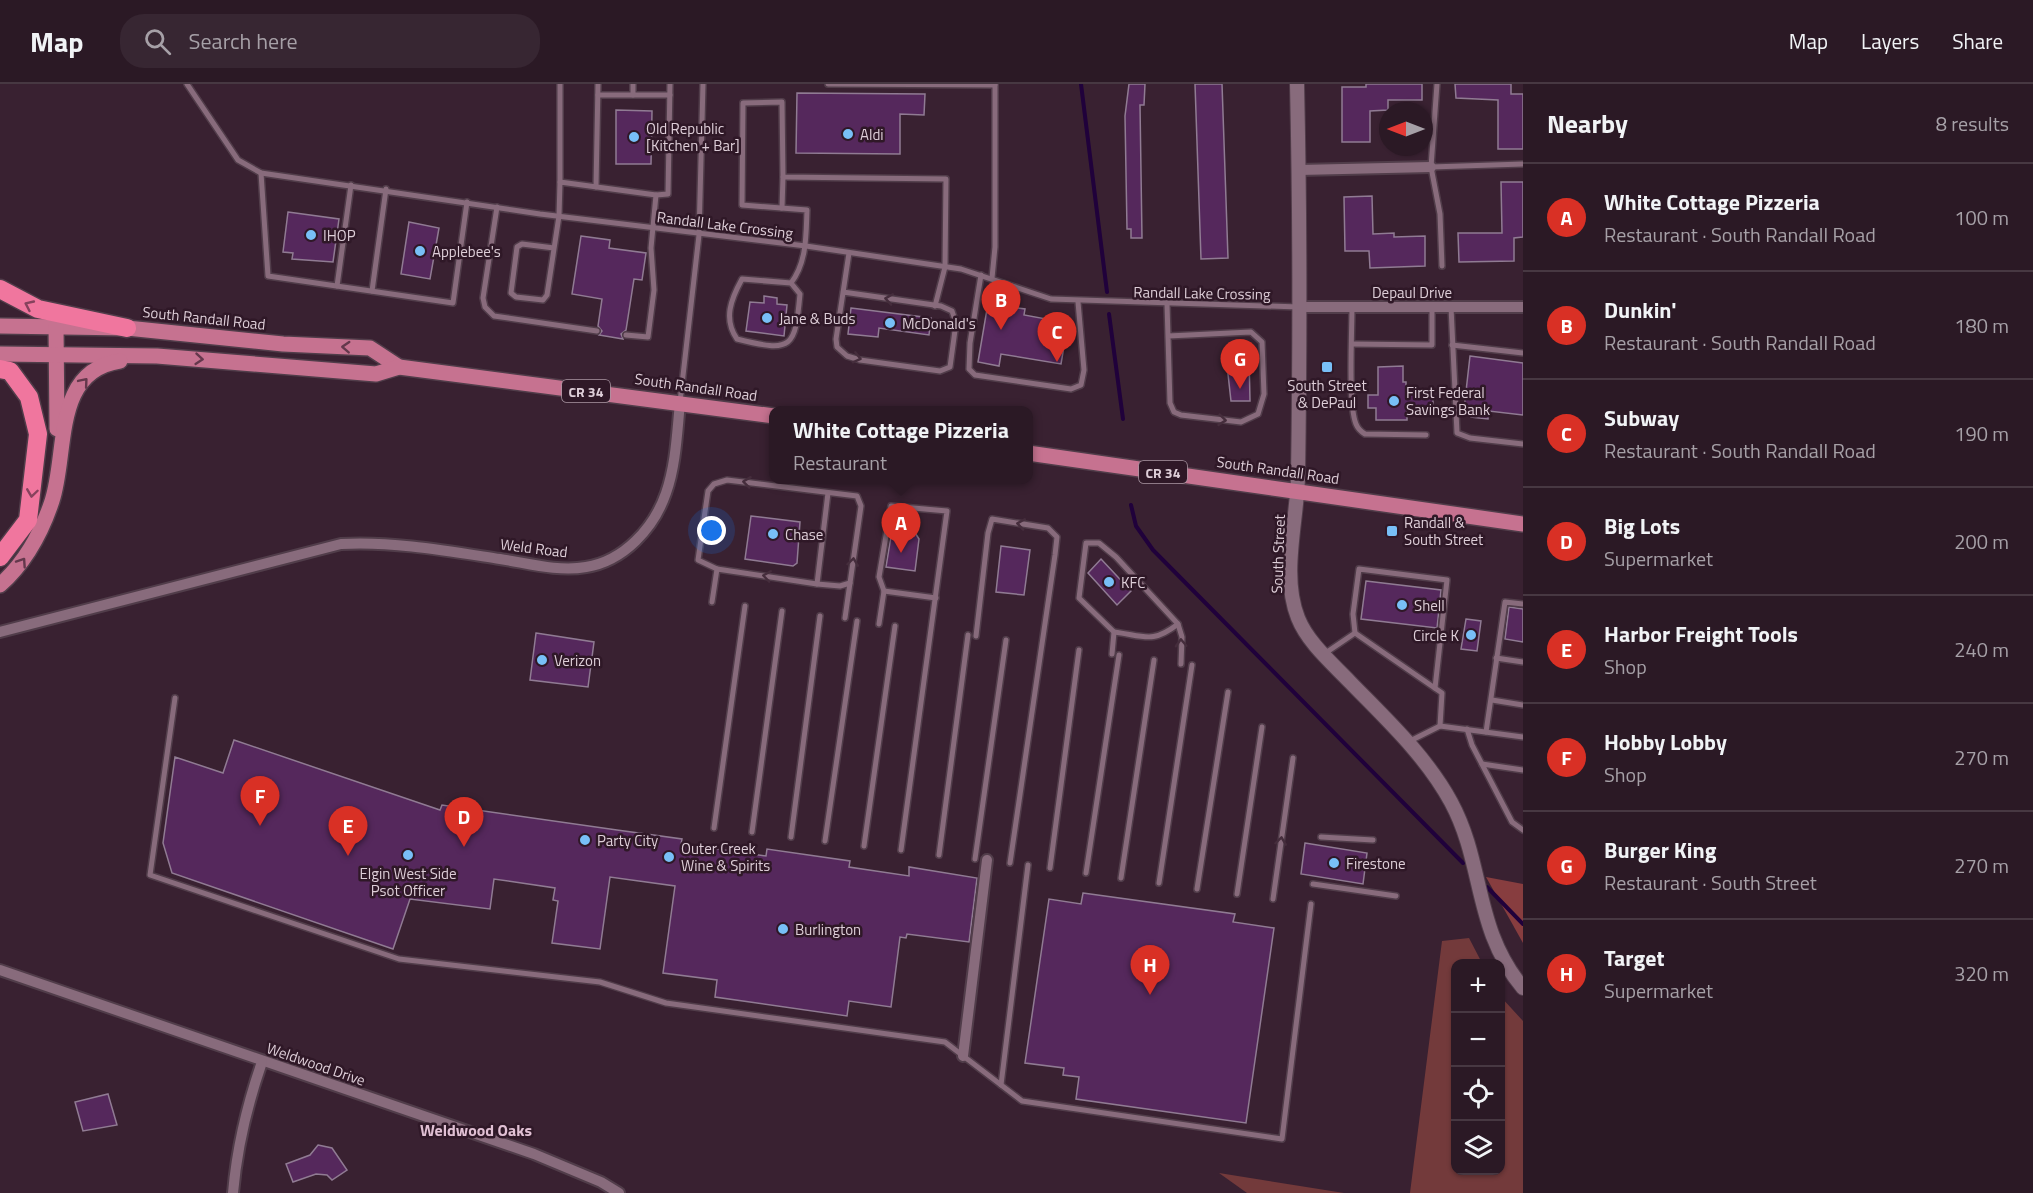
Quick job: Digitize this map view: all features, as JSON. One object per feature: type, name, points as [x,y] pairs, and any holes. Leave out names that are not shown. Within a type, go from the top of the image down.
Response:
[{"type":"highway","points":[[0,289],[38,309],[127,328]]},
{"type":"highway","points":[[0,369],[10,371],[29,397],[38,435],[28,520],[0,557]]},
{"type":"main road","name":"South Randall Road","points":[[0,326],[127,328],[283,344],[370,348],[399,367]]},
{"type":"main road","points":[[56,326],[58,477]]},
{"type":"main road","name":"South Randall Road","points":[[0,354],[157,356],[376,374],[399,367],[769,415]]},
{"type":"main road","points":[[0,585],[18,569],[39,535],[58,477],[64,424],[72,397],[84,379],[103,363],[157,356]]},
{"type":"main road","name":"South Randall Road","points":[[1033,454],[1523,524]]},
{"type":"street","name":"South Street","points":[[1297,84],[1301,307],[1298,491],[1291,575],[1293,605],[1304,630],[1408,742],[1438,780],[1453,806],[1470,856],[1490,933],[1509,971],[1523,988]]},
{"type":"street","points":[[1299,170],[1431,166]]},
{"type":"street","name":"Depaul Drive","points":[[1301,307],[1523,307]]},
{"type":"street","name":"Weld Road","points":[[0,632],[341,544],[386,545],[560,568],[595,565],[632,545],[642,535],[659,510],[670,479],[680,403]]},
{"type":"street","points":[[963,1056],[987,861]]},
{"type":"street","name":"Weldwood Drive","points":[[0,970],[534,1154],[601,1182],[619,1193]]},
{"type":"street","points":[[233,1193],[236,1154],[262,1062]]},
{"type":"lane","name":"Randall Lake Crossing","points":[[187,84],[238,160],[261,173],[386,189],[559,216],[699,235],[806,246],[945,267],[992,278],[1052,299],[1078,302],[1301,307]]},
{"type":"lane","points":[[554,248],[522,244],[517,247],[511,293],[516,297],[543,300],[547,295],[559,216],[560,84]]},
{"type":"lane","points":[[596,187],[598,84]]},
{"type":"lane","points":[[633,84],[633,95]]},
{"type":"lane","points":[[560,182],[656,195],[668,194],[670,84]]},
{"type":"lane","name":"Weld Road","points":[[680,403],[699,235],[703,84]]},
{"type":"lane","points":[[828,84],[995,85],[995,247],[992,278]]},
{"type":"lane","points":[[1437,84],[1431,166],[1440,214],[1442,266]]},
{"type":"lane","points":[[598,95],[670,95]]},
{"type":"lane","points":[[782,208],[782,102],[743,103],[742,206],[807,210],[806,246],[798,274],[791,283]]},
{"type":"lane","points":[[1431,166],[1523,164]]},
{"type":"lane","points":[[261,173],[268,276],[453,303],[467,202]]},
{"type":"lane","points":[[783,177],[946,179],[945,267],[935,306]]},
{"type":"lane","points":[[337,286],[351,185]]},
{"type":"lane","points":[[372,291],[386,189]]},
{"type":"lane","points":[[626,335],[648,337],[654,290],[651,248],[656,195]]},
{"type":"lane","points":[[497,207],[483,298],[485,307],[494,316],[597,331]]},
{"type":"lane","points":[[843,291],[935,306],[952,311],[956,323],[950,367],[940,371],[860,360],[848,356],[837,347],[843,291],[849,253]]},
{"type":"lane","points":[[981,275],[970,343],[969,369],[975,375],[1071,389],[1081,385],[1084,370],[1078,302]]},
{"type":"lane","points":[[742,279],[791,283],[800,294],[796,332],[789,342],[778,346],[737,339],[729,328],[731,299],[742,279]]},
{"type":"lane","points":[[1167,304],[1170,404],[1174,412],[1181,415],[1241,422],[1258,414],[1264,394],[1262,342],[1251,332],[1168,336]]},
{"type":"lane","points":[[1352,307],[1354,417],[1359,430],[1365,434],[1426,435]]},
{"type":"lane","points":[[1352,344],[1432,345],[1432,307]]},
{"type":"lane","points":[[1451,307],[1457,433],[1470,438],[1523,444]]},
{"type":"lane","points":[[1452,345],[1523,353]]},
{"type":"lane","points":[[845,618],[850,583],[861,506],[857,496],[727,480],[714,484],[708,491],[698,560],[717,569],[817,584],[840,586],[850,583]]},
{"type":"lane","points":[[817,584],[828,493]]},
{"type":"lane","points":[[879,624],[884,591],[879,577],[891,507],[947,511],[901,850]]},
{"type":"lane","points":[[976,636],[988,533],[992,519],[1048,528],[1057,537],[1055,555],[1010,863]]},
{"type":"lane","points":[[1178,624],[1162,636],[1155,638],[1114,632],[1079,598],[1086,543],[1099,543],[1116,556],[1178,624],[1182,637],[1181,663]]},
{"type":"lane","points":[[1435,688],[1447,580],[1359,568],[1353,614],[1355,633],[1442,693],[1440,726]]},
{"type":"lane","points":[[712,602],[717,569]]},
{"type":"lane","points":[[884,591],[936,598]]},
{"type":"lane","points":[[1486,732],[1505,602],[1523,604]]},
{"type":"lane","points":[[714,828],[745,606]]},
{"type":"lane","points":[[752,832],[782,611]]},
{"type":"lane","points":[[791,837],[820,616]]},
{"type":"lane","points":[[825,841],[857,621]]},
{"type":"lane","points":[[864,846],[895,626]]},
{"type":"lane","points":[[1086,873],[1115,655],[1114,632]]},
{"type":"lane","points":[[1324,654],[1355,633]]},
{"type":"lane","points":[[939,855],[968,635]]},
{"type":"lane","points":[[975,859],[1006,640]]},
{"type":"lane","points":[[1050,868],[1079,650]]},
{"type":"lane","points":[[1496,658],[1523,662]]},
{"type":"lane","points":[[1121,878],[1154,660]]},
{"type":"lane","points":[[1159,884],[1192,665]]},
{"type":"lane","points":[[1197,889],[1228,692]]},
{"type":"lane","points":[[175,698],[150,875],[399,959],[600,982],[666,1003],[945,1042],[1022,1101],[1282,1139],[1311,904]]},
{"type":"lane","points":[[1492,700],[1523,705]]},
{"type":"lane","points":[[1408,742],[1440,726],[1523,737]]},
{"type":"lane","points":[[1237,894],[1263,727]]},
{"type":"lane","points":[[1467,729],[1512,822],[1523,830]]},
{"type":"lane","points":[[1273,899],[1293,758]]},
{"type":"lane","points":[[1482,764],[1523,770]]},
{"type":"lane","points":[[1321,837],[1373,840]]},
{"type":"lane","points":[[1000,1084],[1028,866]]},
{"type":"lane","points":[[1313,884],[1396,896]]},
{"type":"shaded area","points":[[1486,877],[1523,884],[1523,943]]},
{"type":"shaded area","points":[[1469,938],[1480,959],[1451,959],[1451,1175],[1505,1175],[1505,1001],[1523,1021],[1523,1193],[1410,1193],[1442,941]]},
{"type":"shaded area","points":[[1219,1173],[1344,1193],[1247,1193]]},
{"type":"building","points":[[1129,84],[1145,84],[1144,105],[1140,105],[1142,238],[1131,238],[1131,229],[1127,229],[1125,116]]},
{"type":"building","points":[[1195,84],[1222,84],[1228,258],[1201,259]]},
{"type":"building","points":[[1366,84],[1422,84],[1422,100],[1379,102],[1379,110],[1370,111],[1370,142],[1342,142],[1342,87],[1366,87]]},
{"type":"building","points":[[1455,84],[1511,84],[1511,94],[1523,94],[1523,149],[1498,149],[1498,100],[1456,98]]},
{"type":"building","name":"Aldi","points":[[797,93],[925,94],[924,115],[900,114],[900,154],[796,153]]},
{"type":"building","name":"Old Republic [Kitchen + Bar]","points":[[616,110],[652,111],[651,164],[616,164]]},
{"type":"building","points":[[1501,182],[1523,182],[1523,237],[1514,238],[1514,261],[1459,262],[1458,233],[1502,233]]},
{"type":"building","points":[[1372,196],[1373,234],[1394,233],[1394,237],[1425,236],[1425,266],[1370,268],[1369,251],[1345,251],[1344,197]]},
{"type":"building","name":"IHOP","points":[[288,212],[339,219],[333,262],[292,259],[293,253],[283,252]]},
{"type":"building","name":"Applebee's","points":[[409,222],[439,228],[430,279],[401,274]]},
{"type":"building","points":[[581,236],[610,240],[609,248],[646,253],[642,280],[634,279],[626,330],[621,334],[623,339],[599,335],[602,331],[598,326],[602,299],[572,294]]},
{"type":"building","name":"Jane & Buds","points":[[764,296],[777,298],[777,304],[787,305],[784,336],[746,331],[750,302],[764,303]]},
{"type":"building","points":[[1003,306],[1025,309],[1024,315],[1068,323],[1061,364],[1001,354],[999,366],[978,362],[987,309],[1002,311]]},
{"type":"building","name":"McDonald's","points":[[851,308],[931,318],[929,335],[879,328],[878,337],[848,334]]},
{"type":"building","points":[[1249,355],[1250,401],[1231,401],[1226,356]]},
{"type":"building","points":[[1470,356],[1523,363],[1523,415],[1489,411],[1488,419],[1471,417],[1472,410],[1464,409]]},
{"type":"building","points":[[1403,366],[1403,382],[1406,382],[1406,392],[1433,392],[1433,408],[1407,408],[1407,420],[1376,420],[1376,408],[1368,408],[1368,395],[1378,395],[1378,367]]},
{"type":"building","name":"Chase","points":[[751,516],[800,522],[797,563],[793,566],[745,559]]},
{"type":"building","points":[[894,518],[913,520],[912,528],[919,539],[915,571],[886,567]]},
{"type":"building","points":[[1001,546],[1030,550],[1024,595],[996,592]]},
{"type":"building","name":"KFC","points":[[1101,559],[1131,591],[1117,605],[1088,573]]},
{"type":"building","name":"Shell","points":[[1366,581],[1441,590],[1437,628],[1361,619]]},
{"type":"building","points":[[1509,607],[1523,609],[1523,642],[1505,639]]},
{"type":"building","name":"Circle K","points":[[1466,619],[1481,621],[1477,651],[1461,649]]},
{"type":"building","points":[[536,633],[594,642],[588,687],[530,680]]},
{"type":"building","points":[[234,740],[440,810],[442,805],[682,839],[681,844],[766,856],[767,849],[850,861],[849,867],[909,876],[909,867],[977,878],[969,942],[907,934],[906,938],[900,937],[891,1007],[849,1001],[847,1016],[715,997],[717,980],[663,973],[675,886],[610,877],[600,949],[552,943],[558,901],[553,900],[555,888],[494,879],[490,909],[410,899],[393,949],[172,873],[163,843],[175,757],[223,773]]},
{"type":"building","name":"Firestone","points":[[1305,843],[1367,853],[1363,884],[1301,874]]},
{"type":"building","points":[[1083,893],[1235,914],[1233,922],[1274,928],[1246,1123],[1076,1099],[1079,1077],[1063,1075],[1064,1068],[1025,1063],[1049,899],[1081,904]]},
{"type":"building","points":[[108,1094],[117,1125],[83,1131],[75,1102]]},
{"type":"building","points":[[318,1145],[332,1148],[347,1170],[332,1180],[327,1175],[316,1174],[293,1182],[286,1164],[310,1155]]},
{"type":"waterway","points":[[1081,84],[1107,292]]},
{"type":"waterway","points":[[1109,314],[1123,419]]},
{"type":"waterway","points":[[1131,505],[1136,526],[1153,550],[1463,863]]},
{"type":"waterway","points":[[1487,887],[1523,924]]},
{"type":"place","name":"Aldi","points":[[848,134]]},
{"type":"place","name":"Old Republic [Kitchen + Bar]","points":[[634,137]]},
{"type":"place","name":"IHOP","points":[[311,235]]},
{"type":"place","name":"Applebee's","points":[[420,251]]},
{"type":"place","name":"Jane & Buds","points":[[767,318]]},
{"type":"place","name":"McDonald's","points":[[890,323]]},
{"type":"place","name":"Dunkin'","points":[[1001,330]]},
{"type":"place","name":"Subway","points":[[1057,362]]},
{"type":"place","name":"South Street & DePaul","points":[[1327,367]]},
{"type":"place","name":"Burger King","points":[[1240,389]]},
{"type":"place","name":"First Federal Savings Bank","points":[[1394,401]]},
{"type":"place","name":"Randall & South Street","points":[[1392,531]]},
{"type":"place","name":"Chase","points":[[773,534]]},
{"type":"place","name":"White Cottage Pizzeria","points":[[901,553]]},
{"type":"place","name":"KFC","points":[[1109,582]]},
{"type":"place","name":"Shell","points":[[1402,605]]},
{"type":"place","name":"Circle K","points":[[1471,635]]},
{"type":"place","name":"Verizon","points":[[542,660]]},
{"type":"place","name":"Hobby Lobby","points":[[260,826]]},
{"type":"place","name":"Party City","points":[[585,840]]},
{"type":"place","name":"Big Lots","points":[[464,847]]},
{"type":"place","name":"Elgin West Side Psot Officer","points":[[408,855]]},
{"type":"place","name":"Harbor Freight Tools","points":[[348,856]]},
{"type":"place","name":"Outer Creek Wine & Spirits","points":[[669,857]]},
{"type":"place","name":"Firestone","points":[[1334,863]]},
{"type":"place","name":"Burlington","points":[[783,929]]},
{"type":"place","name":"Target","points":[[1150,995]]},
{"type":"district","name":"Weldwood Oaks","points":[[476,1130]]}]
